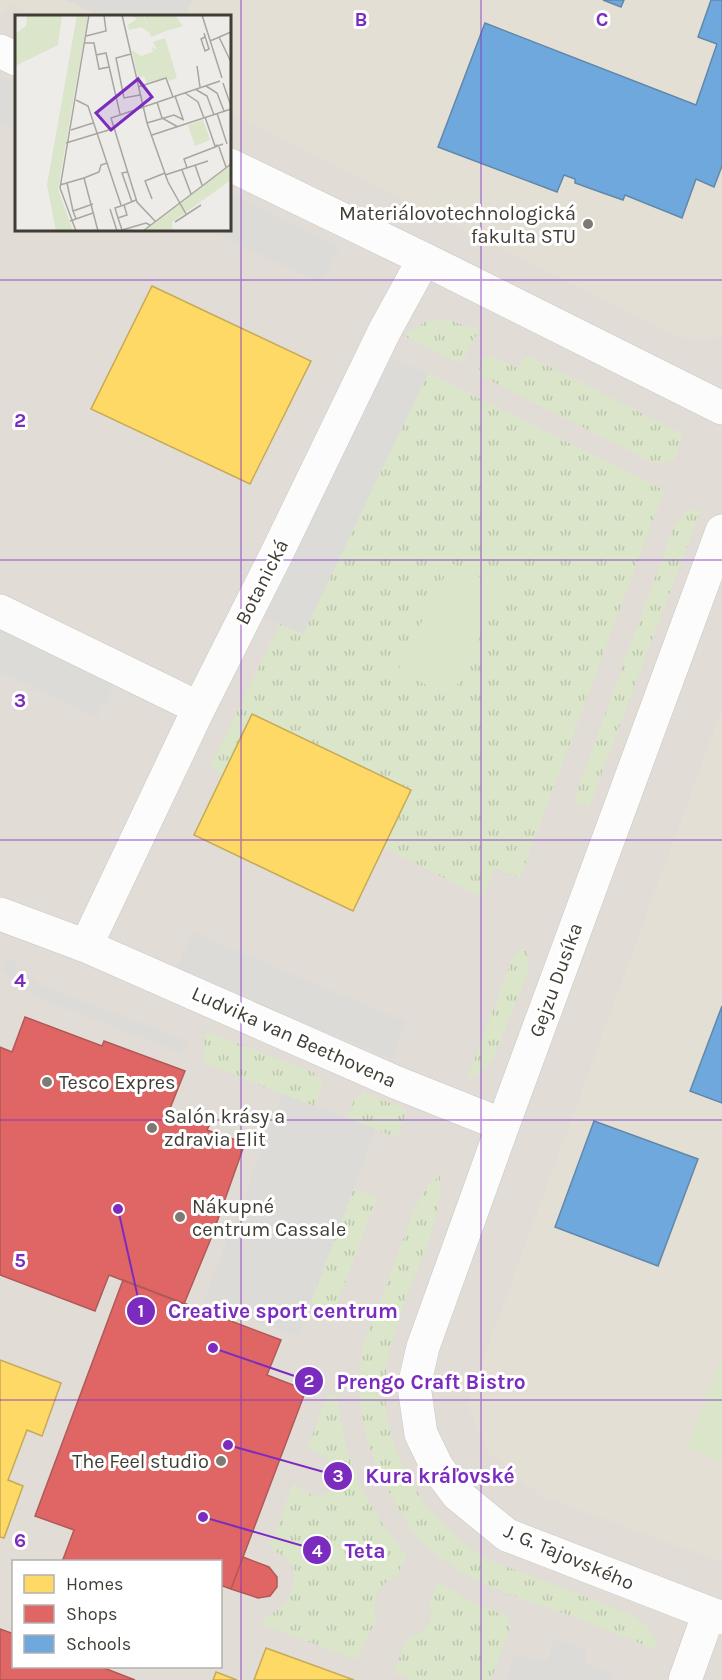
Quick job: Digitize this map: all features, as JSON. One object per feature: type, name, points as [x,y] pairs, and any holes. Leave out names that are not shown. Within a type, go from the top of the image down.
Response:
[{"type":"street","points":[[0,51],[15,58]]},
{"type":"street","points":[[231,165],[722,408]]},
{"type":"street","name":"Botanická","points":[[198,708],[278,551],[385,330],[424,259]]},
{"type":"street","name":"Gejzu Dusíka","points":[[421,1434],[414,1386],[423,1347],[722,531]]},
{"type":"street","points":[[0,611],[198,708],[86,946]]},
{"type":"street","name":"Ludvika van Beethovena","points":[[0,914],[86,946],[376,1074],[503,1125]]},
{"type":"street","name":"J. G. Tajovského","points":[[421,1434],[437,1467],[458,1494],[507,1535],[715,1616]]},
{"type":"street","points":[[685,1680],[715,1616]]},
{"type":"shaded area","points":[[0,0],[722,0],[722,1680],[0,1680]]},
{"type":"shaded area","name":"Materiálovotechnologická fakulta STU","points":[[0,0],[722,0],[722,336],[703,340],[679,337],[231,113],[231,15],[35,15],[10,3],[3,15],[0,14]]},
{"type":"shaded area","points":[[66,0],[192,0],[186,15],[99,15]]},
{"type":"shaded area","points":[[0,76],[15,84],[15,132],[0,124]]},
{"type":"shaded area","points":[[231,193],[340,248],[321,284],[212,231],[231,231]]},
{"type":"shaded area","points":[[389,357],[428,373],[303,634],[262,616]]},
{"type":"shaded area","points":[[0,631],[114,686],[96,718],[0,672]]},
{"type":"shaded area","points":[[722,709],[722,1562],[541,1496],[489,1453],[467,1404]]},
{"type":"shaded area","points":[[192,932],[406,1022],[392,1059],[176,970]]},
{"type":"shaded area","points":[[8,957],[39,984],[188,1041],[183,1054],[33,996],[2,971]]},
{"type":"shaded area","points":[[283,1094],[376,1129],[298,1337],[204,1301]]},
{"type":"shaded area","points":[[555,1638],[587,1650],[585,1657],[587,1664],[612,1674],[609,1680],[506,1680],[515,1654],[541,1662],[545,1661]]},
{"type":"green space","points":[[448,320],[479,330],[460,362],[455,362],[403,335],[425,322]]},
{"type":"green space","points":[[526,355],[683,434],[675,459],[666,463],[652,462],[477,374],[484,358],[490,356],[518,368]]},
{"type":"green space","points":[[428,373],[664,490],[520,878],[494,868],[483,898],[384,847],[411,790],[253,714],[223,775],[210,767],[280,624],[303,634]]},
{"type":"green space","points":[[692,510],[701,510],[589,807],[573,802],[674,526],[683,514]]},
{"type":"green space","points":[[451,563],[503,588],[451,698],[398,670]]},
{"type":"green space","points":[[525,949],[529,960],[527,975],[494,1056],[485,1069],[467,1079],[513,957],[518,951]]},
{"type":"green space","points":[[207,1032],[315,1073],[323,1084],[314,1107],[205,1063],[204,1041]]},
{"type":"green space","points":[[364,1092],[407,1110],[397,1138],[347,1118],[355,1098]]},
{"type":"green space","points":[[440,1176],[437,1213],[426,1249],[405,1301],[387,1368],[386,1411],[401,1461],[428,1506],[445,1526],[465,1543],[497,1563],[634,1616],[650,1631],[659,1651],[516,1597],[460,1571],[427,1546],[407,1523],[375,1463],[365,1431],[360,1399],[362,1349],[415,1208],[428,1185]]},
{"type":"green space","points":[[353,1188],[377,1197],[334,1312],[310,1302]]},
{"type":"green space","points":[[722,1357],[722,1462],[686,1448]]},
{"type":"green space","points":[[328,1393],[338,1397],[345,1442],[359,1482],[380,1520],[407,1556],[396,1577],[385,1583],[378,1592],[374,1606],[376,1620],[356,1659],[265,1626],[263,1622],[269,1614],[282,1607],[292,1590],[293,1576],[290,1563],[270,1547],[293,1483],[315,1496],[325,1495],[336,1484],[337,1474],[332,1464],[308,1447]]},
{"type":"green space","points":[[438,1582],[467,1600],[506,1616],[510,1621],[510,1627],[491,1680],[413,1680],[393,1672],[408,1638],[420,1633],[429,1624],[432,1613],[429,1601]]},
{"type":"building: Homes","points":[[152,286],[311,361],[250,484],[91,409]]},
{"type":"building: Homes","points":[[252,714],[411,790],[353,911],[194,835]]},
{"type":"building: Homes","points":[[0,1360],[61,1383],[42,1436],[27,1430],[8,1480],[23,1486],[4,1538],[0,1537]]},
{"type":"building: Homes","points":[[266,1648],[354,1680],[254,1680]]},
{"type":"building: Homes","points":[[216,1672],[237,1680],[213,1680]]},
{"type":"building: Shops","points":[[25,1017],[102,1046],[104,1041],[185,1071],[169,1111],[209,1126],[207,1130],[245,1143],[212,1236],[184,1304],[109,1275],[95,1311],[0,1275],[0,1047],[12,1052]]},
{"type":"building: Shops","points":[[123,1280],[281,1340],[267,1375],[306,1390],[231,1589],[222,1586],[222,1560],[63,1560],[74,1530],[35,1516]]},
{"type":"building: Shops","points":[[243,1557],[269,1567],[277,1577],[277,1587],[270,1596],[258,1598],[231,1589]]},
{"type":"building: Shops","points":[[0,1629],[12,1633],[12,1668],[104,1668],[135,1680],[0,1680]]},
{"type":"building: Schools","points":[[603,0],[624,0],[621,7]]},
{"type":"building: Schools","points":[[711,0],[722,0],[722,166],[714,187],[696,179],[682,218],[625,195],[623,200],[575,183],[575,179],[564,175],[557,192],[438,147],[485,23],[696,105],[717,44],[698,37]]},
{"type":"building: Schools","points":[[722,1006],[722,1103],[690,1091]]},
{"type":"building: Schools","points":[[594,1121],[698,1159],[658,1266],[555,1227]]},
{"type":"place","name":"Materiálovotechnologická fakulta STU","points":[[588,224]]},
{"type":"place","name":"Tesco Expres","points":[[47,1082]]},
{"type":"place","name":"Salón krásy a zdravia Elit","points":[[152,1128]]},
{"type":"place","name":"Creative sport centrum","points":[[118,1209]]},
{"type":"place","name":"Nákupné centrum Cassale","points":[[180,1217]]},
{"type":"place","name":"Prengo Craft Bistro","points":[[213,1348]]},
{"type":"place","name":"Kura kráľovské","points":[[228,1445]]},
{"type":"place","name":"The Feel studio","points":[[221,1461]]},
{"type":"place","name":"Teta","points":[[203,1517]]}]
